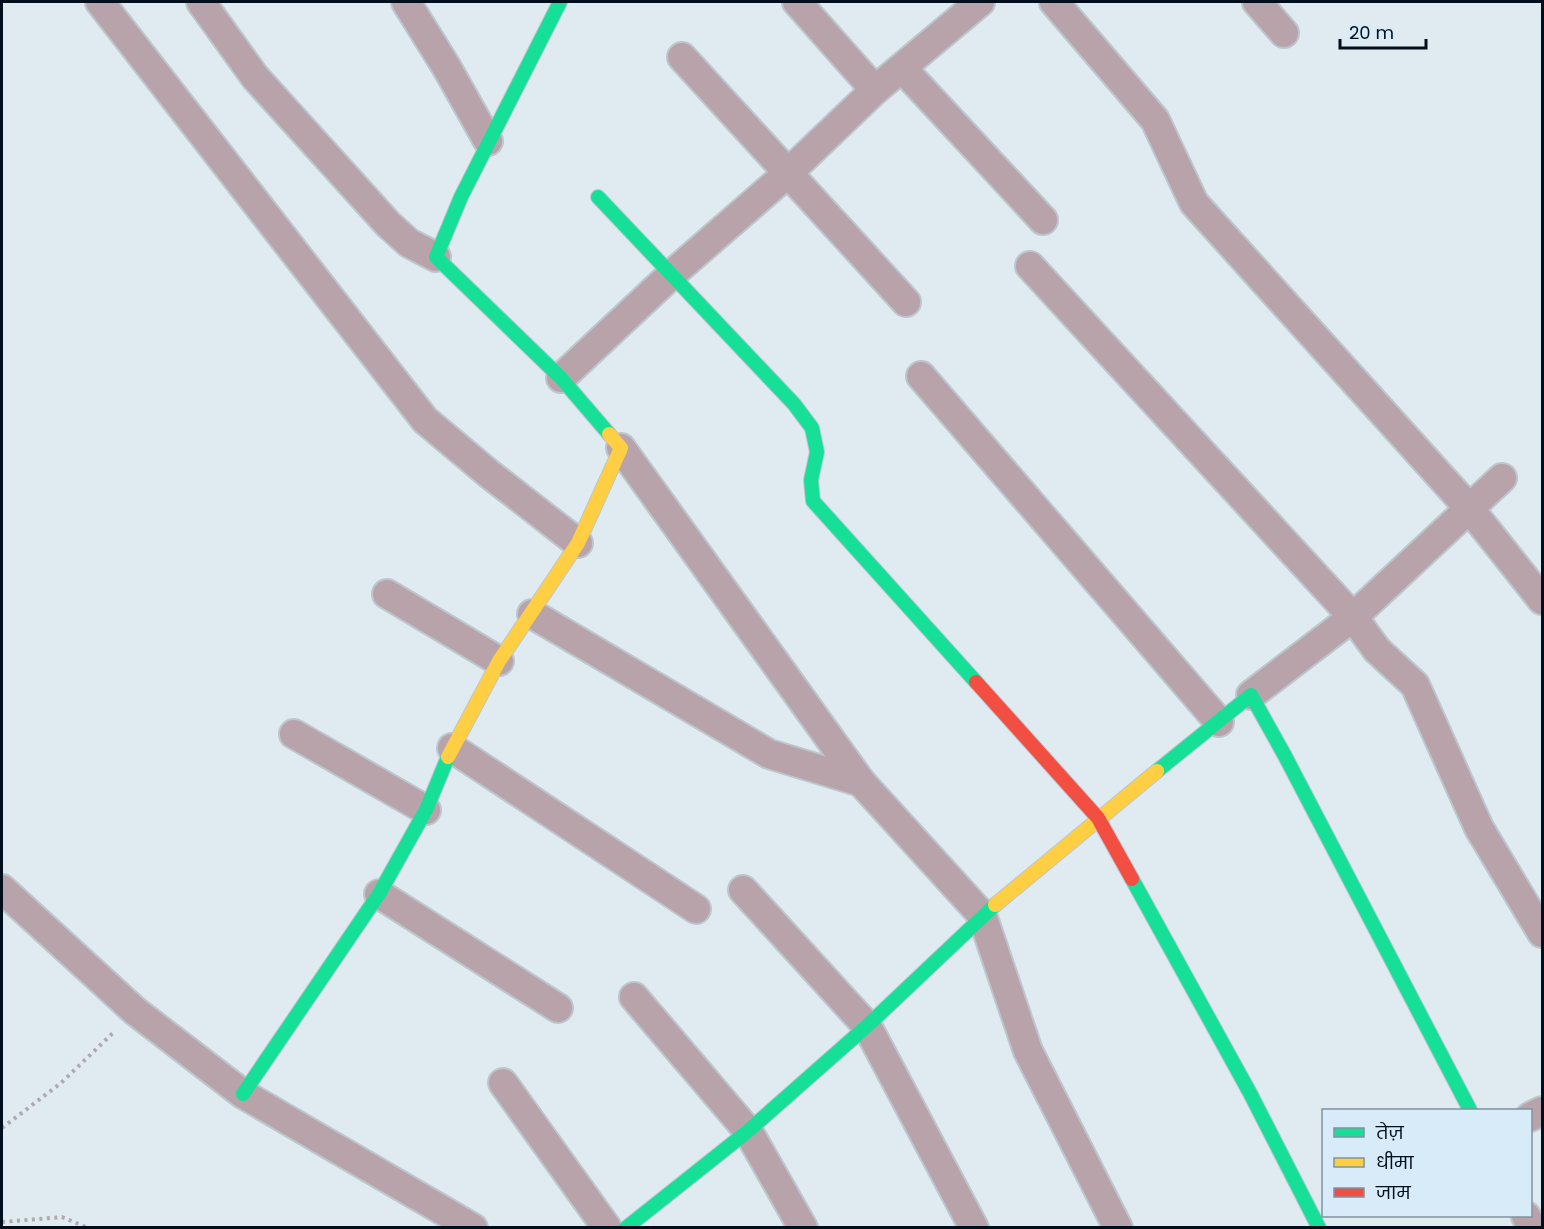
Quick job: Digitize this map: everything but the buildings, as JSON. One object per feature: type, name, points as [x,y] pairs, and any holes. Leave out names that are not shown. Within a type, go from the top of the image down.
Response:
[{"type":"street","points":[[100,2],[425,420],[488,473],[578,543]]},
{"type":"street","points":[[201,2],[255,77],[388,224],[409,243],[436,257],[582,401],[621,448],[861,782],[982,915],[1028,1051],[1118,1227]]},
{"type":"street","points":[[406,2],[488,141]]},
{"type":"street","points":[[436,257],[488,141],[560,2]]},
{"type":"street","points":[[797,2],[875,90]]},
{"type":"street","points":[[561,378],[671,275],[788,173],[875,90],[980,2]]},
{"type":"street","points":[[1054,2],[1155,120],[1194,203],[1469,508],[1542,600]]},
{"type":"street","points":[[1257,2],[1284,33]]},
{"type":"street","points":[[682,57],[906,302]]},
{"type":"street","points":[[902,68],[1043,220]]},
{"type":"street","points":[[598,196],[794,404],[812,428],[817,452],[811,480],[813,501],[1098,818],[1250,1093],[1319,1227]]},
{"type":"street","points":[[1030,266],[1353,617],[1377,650],[1415,685],[1479,828],[1542,933]]},
{"type":"street","points":[[921,376],[1219,722]]},
{"type":"street","points":[[243,1094],[379,894],[426,810],[452,748],[499,661],[578,543],[621,448]]},
{"type":"street","points":[[626,1227],[748,1131],[867,1026],[982,915],[1251,695],[1353,617],[1502,478]]},
{"type":"street","points":[[387,594],[499,661]]},
{"type":"street","points":[[532,614],[769,753],[861,782]]},
{"type":"street","points":[[1251,695],[1469,1109]]},
{"type":"street","points":[[294,734],[426,810]]},
{"type":"street","points":[[452,748],[696,909]]},
{"type":"street","points":[[2,889],[135,1011],[243,1094],[473,1227]]},
{"type":"street","points":[[743,890],[867,1026],[974,1227]]},
{"type":"street","points":[[379,894],[558,1008]]},
{"type":"street","points":[[634,997],[748,1131],[803,1227]]},
{"type":"street","points":[[503,1083],[607,1227]]},
{"type":"path","points":[[2,1128],[61,1083],[135,1011]]},
{"type":"path","points":[[2,1222],[62,1217],[88,1227]]},
{"type":"traffic: fast","points":[[560,2],[461,197],[436,257],[561,378],[609,434]]},
{"type":"traffic: fast","points":[[598,197],[794,404],[812,428],[817,452],[811,480],[813,501],[976,682]]},
{"type":"traffic: fast","points":[[1157,771],[1251,695],[1469,1109]]},
{"type":"traffic: fast","points":[[243,1094],[379,894],[426,810],[448,757]]},
{"type":"traffic: fast","points":[[1132,879],[1250,1093],[1319,1228]]},
{"type":"traffic: fast","points":[[626,1228],[748,1131],[867,1026],[995,905]]},
{"type":"traffic: slow","points":[[448,757],[499,661],[578,543],[621,448],[609,434]]},
{"type":"traffic: slow","points":[[995,905],[1157,771]]},
{"type":"traffic: jam","points":[[976,682],[1098,818],[1132,879]]}]
